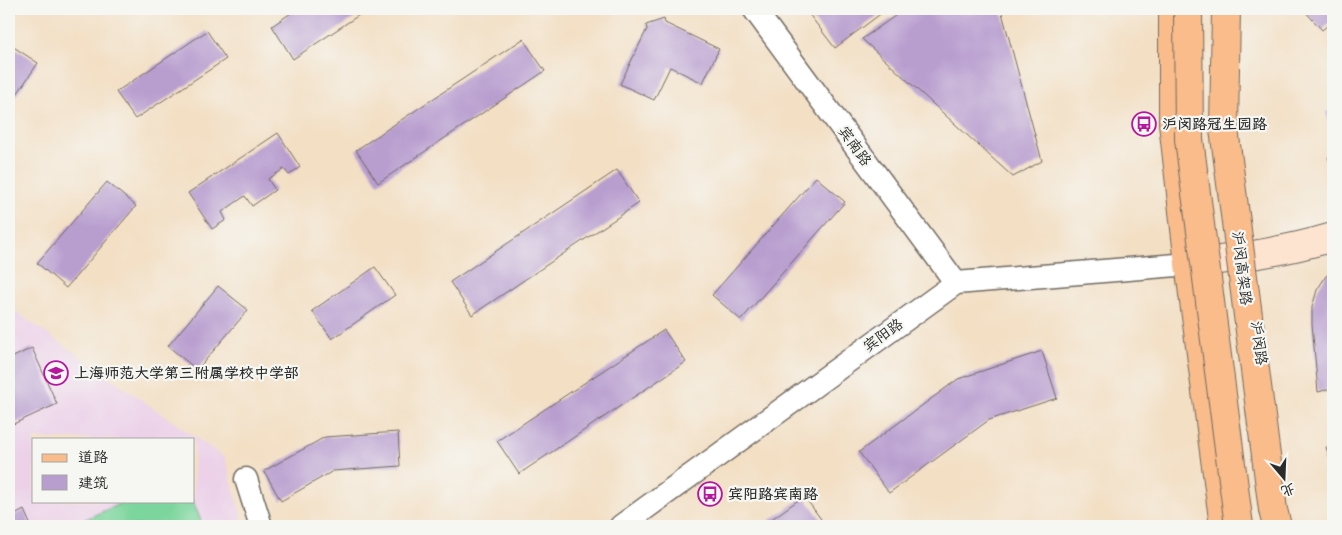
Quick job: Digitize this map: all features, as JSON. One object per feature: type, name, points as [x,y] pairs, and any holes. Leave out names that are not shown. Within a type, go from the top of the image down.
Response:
[{"type":"main road","points":[[1173,9],[1173,124],[1189,264],[1224,526]]},
{"type":"main road","points":[[1188,9],[1189,139],[1239,526]]},
{"type":"main road","name":"沪闵高架路","points":[[1226,9],[1224,129],[1270,490],[1277,526]]},
{"type":"main road","name":"沪闵路","points":[[1237,9],[1232,130],[1286,526]]},
{"type":"street","name":"宾南路","points":[[754,9],[956,283]]},
{"type":"street","points":[[956,283],[1189,264],[1296,248],[1333,237]]},
{"type":"street","name":"宾阳路","points":[[621,526],[956,283]]},
{"type":"street","points":[[246,479],[261,526]]},
{"type":"shaded area","name":"上海师范大学第三附属学校中学部","points":[[9,307],[225,458],[244,526],[9,526]]},
{"type":"green space","points":[[124,502],[193,502],[203,526],[70,526]]},
{"type":"building","points":[[297,9],[368,9],[293,59],[272,26]]},
{"type":"building","points":[[805,9],[887,9],[835,48]]},
{"type":"building","points":[[905,9],[1001,9],[1042,161],[1013,177],[862,39]]},
{"type":"building","points":[[1303,9],[1333,9],[1331,12],[1333,14],[1333,21],[1322,30]]},
{"type":"building","points":[[664,19],[665,23],[719,49],[703,83],[670,67],[654,100],[620,84],[647,29],[646,25]]},
{"type":"building","points":[[207,31],[226,59],[135,119],[116,92]]},
{"type":"building","points":[[523,39],[545,71],[378,183],[356,150]]},
{"type":"building","points":[[9,44],[38,63],[9,106]]},
{"type":"building","points":[[1333,110],[1333,135],[1326,112]]},
{"type":"building","points":[[278,133],[300,167],[289,175],[284,169],[268,179],[275,190],[252,206],[245,196],[222,212],[226,220],[212,229],[188,193]]},
{"type":"building","points":[[1333,155],[1333,173],[1328,157]]},
{"type":"building","points":[[617,170],[639,203],[472,315],[450,282]]},
{"type":"building","points":[[816,177],[845,202],[741,320],[712,295]]},
{"type":"building","points":[[107,182],[136,206],[66,288],[37,263]]},
{"type":"building","points":[[375,267],[395,295],[332,339],[312,311]]},
{"type":"building","points":[[1333,271],[1333,388],[1318,392],[1312,307],[1317,290],[1326,276]]},
{"type":"building","points":[[218,286],[248,310],[197,370],[168,346]]},
{"type":"building","points":[[664,330],[686,362],[519,474],[497,441]]},
{"type":"building","points":[[32,348],[57,404],[9,426],[9,359]]},
{"type":"building","points":[[1042,351],[1057,398],[989,420],[889,493],[859,452],[958,379]]},
{"type":"building","points":[[398,432],[400,466],[333,471],[281,501],[264,471],[325,437]]},
{"type":"building","points":[[1333,445],[1333,469],[1326,447]]},
{"type":"building","points":[[804,496],[826,526],[762,526]]},
{"type":"building","points":[[24,510],[31,526],[9,526],[9,518]]},
{"type":"place","name":"沪闵路冠生园路","points":[[1144,124]]},
{"type":"place","name":"上海师范大学第三附属学校中学部","points":[[56,373]]},
{"type":"place","name":"宾阳路宾南路","points":[[710,494]]}]
